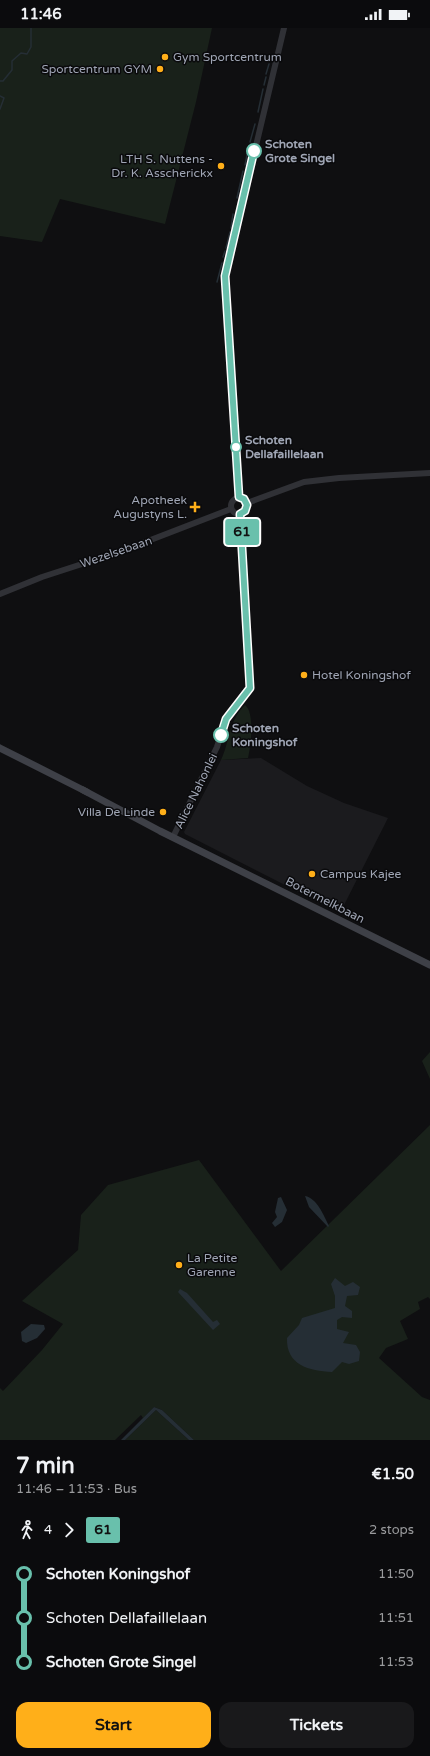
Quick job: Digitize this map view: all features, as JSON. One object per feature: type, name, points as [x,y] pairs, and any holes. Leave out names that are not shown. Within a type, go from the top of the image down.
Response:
[{"type":"main road","name":"Botermelkbaan","points":[[0,748],[430,965]]},
{"type":"street","points":[[239,497],[225,276],[284,28]]},
{"type":"street","points":[[247,503],[304,482],[339,478],[430,473]]},
{"type":"street","points":[[239,497],[244,499],[247,503]]},
{"type":"street","points":[[239,497],[232,501],[231,509],[236,513],[240,514],[246,510],[247,503]]},
{"type":"street","name":"Wezelsebaan","points":[[0,594],[42,577],[122,551],[231,509]]},
{"type":"street","name":"Alice Nahonlei","points":[[174,836],[217,747],[226,719],[250,688],[240,514]]},
{"type":"shaded area","points":[[0,28],[212,28],[196,102],[165,224],[60,199],[42,242],[0,236]]},
{"type":"shaded area","points":[[245,705],[248,709],[251,722],[251,738],[248,758],[221,760],[236,717]]},
{"type":"shaded area","name":"Campus Kajee","points":[[261,758],[307,786],[344,803],[388,818],[340,913],[185,834],[184,832],[221,760]]},
{"type":"shaded area","points":[[430,1052],[430,1079],[422,1061]]},
{"type":"shaded area","points":[[430,1125],[430,1299],[428,1297],[418,1302],[420,1309],[400,1321],[408,1339],[386,1348],[379,1358],[422,1397],[430,1400],[430,1440],[194,1440],[162,1410],[154,1407],[143,1418],[141,1415],[115,1440],[0,1440],[0,1388],[3,1391],[42,1350],[63,1324],[22,1301],[78,1250],[81,1215],[108,1185],[199,1160],[281,1271]]},
{"type":"shaded area","points":[[305,1196],[313,1200],[320,1208],[329,1226],[328,1227],[309,1207]]},
{"type":"shaded area","points":[[281,1197],[287,1210],[282,1222],[275,1227],[272,1223],[277,1217],[275,1212],[278,1198]]},
{"type":"shaded area","points":[[335,1278],[345,1286],[353,1282],[360,1287],[358,1295],[347,1296],[345,1306],[352,1311],[352,1318],[342,1317],[337,1320],[337,1329],[349,1332],[343,1343],[356,1345],[360,1352],[359,1361],[349,1364],[342,1362],[332,1372],[307,1368],[300,1365],[290,1355],[287,1338],[299,1325],[302,1318],[335,1308],[335,1296],[331,1284]]},
{"type":"shaded area","points":[[180,1289],[187,1293],[213,1322],[217,1320],[220,1324],[213,1330],[178,1292]]},
{"type":"shaded area","points":[[31,1324],[44,1325],[45,1329],[37,1338],[26,1343],[22,1341],[21,1332]]},
{"type":"shaded area","points":[[154,1407],[162,1410],[194,1440],[189,1440],[156,1410],[125,1440],[121,1440]]},
{"type":"shaded area","points":[[156,1410],[189,1440],[125,1440]]},
{"type":"waterway","points":[[0,81],[3,81],[12,70],[12,61],[21,53],[27,54],[31,47],[31,28]]},
{"type":"waterway","points":[[266,74],[269,64]]},
{"type":"waterway","points":[[264,85],[266,77]]},
{"type":"waterway","points":[[258,112],[263,89]]},
{"type":"waterway","points":[[0,96],[4,98],[0,109]]},
{"type":"waterway","points":[[250,142],[255,124]]},
{"type":"waterway","points":[[245,165],[248,150]]},
{"type":"waterway","points":[[237,198],[243,171]]},
{"type":"waterway","points":[[231,228],[233,214]]},
{"type":"waterway","points":[[226,248],[230,232]]},
{"type":"waterway","points":[[223,257],[225,251]]},
{"type":"waterway","points":[[217,282],[222,263]]},
{"type":"bus line","name":"61","points":[[221,735],[223,724],[226,719],[250,688],[240,514],[246,510],[247,503],[244,499],[239,497],[225,276],[254,151]]},
{"type":"place","name":"Gym Sportcentrum","points":[[165,57]]},
{"type":"place","name":"Sportcentrum GYM","points":[[160,69]]},
{"type":"place","name":"Schoten Grote Singel","points":[[254,151]]},
{"type":"place","name":"LTH S. Nuttens - Dr. K. Asscherickx","points":[[221,166]]},
{"type":"place","name":"Schoten Dellafaillelaan","points":[[236,447]]},
{"type":"place","name":"Apotheek Augustyns L.","points":[[195,507]]},
{"type":"place","name":"Hotel Koningshof","points":[[304,675]]},
{"type":"place","name":"Schoten Koningshof","points":[[221,735]]},
{"type":"place","name":"Villa De Linde","points":[[163,812]]},
{"type":"place","name":"Campus Kajee","points":[[312,874]]},
{"type":"place","name":"La Petite Garenne","points":[[179,1265]]}]
